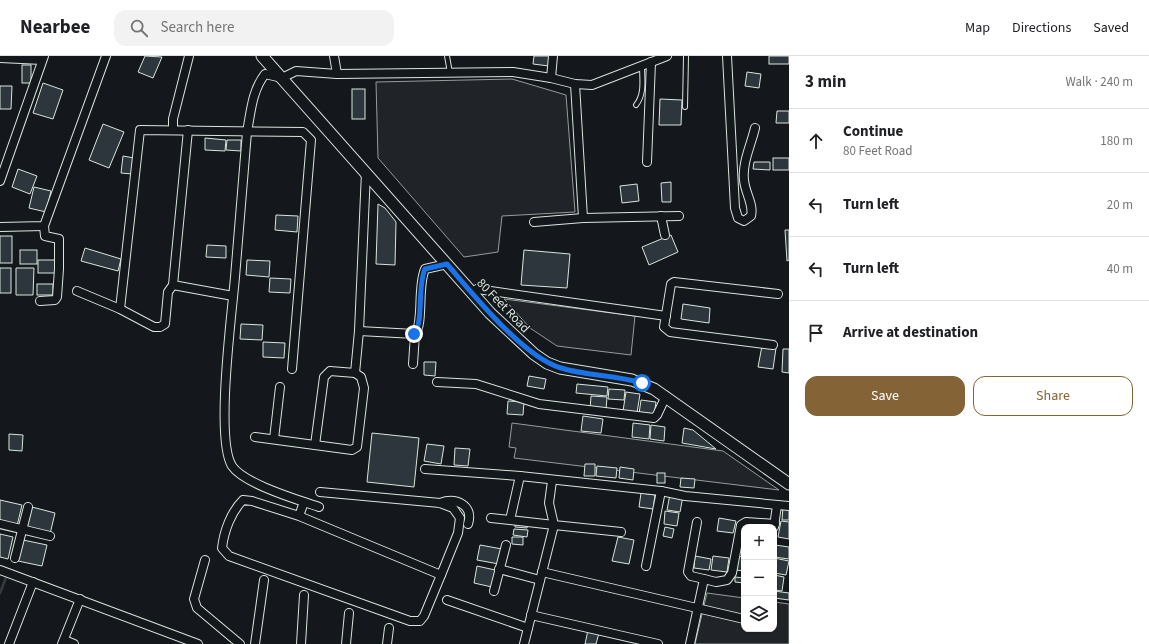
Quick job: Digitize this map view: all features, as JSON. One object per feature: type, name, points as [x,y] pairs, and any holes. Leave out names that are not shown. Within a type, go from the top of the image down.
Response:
[{"type":"main road","name":"80 Feet Road","points":[[262,56],[310,101],[477,289],[537,349],[550,358],[569,364],[634,375],[657,384],[789,476]]},
{"type":"main road","name":"80 Feet Road","points":[[272,56],[285,76],[366,172],[490,313],[540,359],[554,366],[568,370],[642,383],[666,396],[789,484]]},
{"type":"street","points":[[40,301],[55,300],[57,297],[59,269],[59,239],[45,236],[44,226],[106,56]]},
{"type":"street","points":[[173,130],[173,119],[189,56]]},
{"type":"street","points":[[334,56],[337,74]]},
{"type":"street","points":[[551,78],[553,56]]},
{"type":"street","points":[[319,507],[277,492],[244,476],[232,466],[225,437],[226,382],[247,132],[257,85],[265,74],[285,76],[296,71],[337,74],[513,72],[551,78],[575,84],[592,85],[667,56]]},
{"type":"street","points":[[727,56],[735,208],[738,218],[744,221],[752,216],[753,210],[745,192],[743,178],[755,128]]},
{"type":"street","points":[[0,58],[43,58],[3,164],[0,181]]},
{"type":"street","points":[[647,162],[651,62]]},
{"type":"street","points":[[575,84],[583,218]]},
{"type":"street","points":[[120,309],[140,130],[303,132],[311,140],[292,369]]},
{"type":"street","points":[[77,291],[120,309],[154,327],[160,327],[165,324],[168,292],[172,285],[188,130]]},
{"type":"street","points":[[355,373],[366,172]]},
{"type":"street","points":[[661,216],[665,235]]},
{"type":"street","points":[[534,222],[583,218],[679,216]]},
{"type":"street","points":[[0,227],[44,226]]},
{"type":"street","points":[[413,364],[414,334],[418,327],[421,277],[425,269],[447,264]]},
{"type":"street","points":[[773,345],[670,332],[664,327],[671,284],[677,281],[778,294]]},
{"type":"street","points":[[172,285],[233,296]]},
{"type":"street","points":[[477,289],[666,316]]},
{"type":"street","points":[[358,331],[409,335],[414,334]]},
{"type":"street","points":[[254,437],[352,450],[357,447],[364,388],[361,376],[355,373],[330,371],[324,377],[315,445]]},
{"type":"street","points":[[437,382],[476,384],[539,404],[654,418],[666,396]]},
{"type":"street","points":[[274,439],[280,387]]},
{"type":"street","points":[[425,469],[520,476],[661,491],[670,494],[789,506]]},
{"type":"street","points":[[510,520],[520,476]]},
{"type":"street","points":[[524,644],[554,525],[549,503],[552,480]]},
{"type":"street","points":[[646,566],[661,491]]},
{"type":"street","points":[[320,492],[440,503],[453,508],[460,518],[458,533],[441,575],[424,616],[420,621],[410,621],[229,556],[222,548],[223,540],[235,508],[243,500],[252,500],[299,516],[441,575]]},
{"type":"street","points":[[440,503],[447,500],[460,502],[467,507],[469,512],[468,524]]},
{"type":"street","points":[[299,516],[304,502]]},
{"type":"street","points":[[774,524],[777,505]]},
{"type":"street","points":[[15,558],[28,507]]},
{"type":"street","points":[[491,518],[621,532]]},
{"type":"street","points":[[698,522],[688,572],[691,576],[716,582],[727,580],[732,573],[741,525]]},
{"type":"street","points":[[743,524],[746,522],[760,524]]},
{"type":"street","points":[[0,524],[50,536]]},
{"type":"street","points":[[494,591],[506,545]]},
{"type":"street","points":[[206,560],[194,599],[197,608],[240,644]]},
{"type":"street","points":[[499,569],[541,576],[741,618]]},
{"type":"street","points":[[0,570],[198,644]]},
{"type":"street","points":[[690,644],[704,579]]},
{"type":"street","points":[[255,644],[264,580]]},
{"type":"street","points":[[9,644],[33,582]]},
{"type":"street","points":[[301,644],[304,595]]},
{"type":"street","points":[[74,644],[63,642],[80,600]]},
{"type":"street","points":[[447,600],[528,628]]},
{"type":"street","points":[[346,644],[349,612]]},
{"type":"street","points":[[531,615],[658,644]]},
{"type":"street","points":[[387,644],[389,628]]},
{"type":"lane","points":[[447,56],[450,73]]},
{"type":"lane","points":[[685,107],[686,56]]},
{"type":"lane","points":[[636,105],[640,100],[642,91],[642,66]]},
{"type":"shaded area","points":[[512,79],[566,95],[575,212],[502,216],[498,252],[464,257],[378,158],[376,82]]},
{"type":"shaded area","points":[[504,299],[635,316],[631,355],[557,346],[530,328]]},
{"type":"shaded area","points":[[512,423],[723,451],[779,490],[514,458],[516,448],[509,447]]},
{"type":"shaded area","points":[[707,593],[741,598],[741,632],[777,632],[777,602],[789,604],[789,644],[695,644]]},
{"type":"building","points":[[145,56],[162,57],[153,78],[138,72]]},
{"type":"building","points":[[534,56],[551,56],[549,66],[533,64]]},
{"type":"building","points":[[769,56],[789,56],[789,64],[769,64]]},
{"type":"building","points":[[22,65],[31,65],[31,83],[22,83]]},
{"type":"building","points":[[747,72],[761,74],[759,88],[745,86]]},
{"type":"building","points":[[43,83],[63,90],[53,119],[33,113]]},
{"type":"building","points":[[0,86],[12,86],[11,109],[0,109]]},
{"type":"building","points":[[352,89],[365,89],[365,119],[352,119]]},
{"type":"building","points":[[660,99],[682,100],[681,125],[659,125]]},
{"type":"building","points":[[777,111],[789,111],[789,123],[776,123]]},
{"type":"building","points":[[103,124],[124,132],[109,168],[89,160]]},
{"type":"building","points":[[205,138],[226,140],[225,151],[205,150]]},
{"type":"building","points":[[227,140],[241,140],[241,151],[226,150]]},
{"type":"building","points":[[123,156],[134,158],[132,174],[121,173]]},
{"type":"building","points":[[773,158],[789,158],[789,170],[773,170]]},
{"type":"building","points":[[754,162],[770,162],[770,170],[753,169]]},
{"type":"building","points":[[18,169],[37,176],[30,194],[12,187]]},
{"type":"building","points":[[671,182],[671,202],[662,202],[661,183]]},
{"type":"building","points":[[637,184],[639,201],[622,203],[620,186]]},
{"type":"building","points":[[34,187],[51,191],[46,212],[29,208]]},
{"type":"building","points":[[378,204],[385,208],[396,222],[395,265],[376,264]]},
{"type":"building","points":[[276,215],[298,216],[297,232],[275,230]]},
{"type":"building","points":[[785,230],[789,230],[789,260],[787,261]]},
{"type":"building","points":[[671,235],[678,252],[649,265],[642,247]]},
{"type":"building","points":[[0,236],[12,236],[12,263],[0,263]]},
{"type":"building","points":[[207,245],[226,246],[226,258],[206,257]]},
{"type":"building","points":[[85,248],[121,259],[118,271],[81,261]]},
{"type":"building","points":[[20,250],[37,250],[37,264],[20,264]]},
{"type":"building","points":[[524,250],[570,254],[567,288],[521,285]]},
{"type":"building","points":[[38,260],[55,260],[55,273],[38,273]]},
{"type":"building","points":[[247,260],[270,261],[269,277],[246,275]]},
{"type":"building","points":[[0,268],[11,268],[11,293],[0,293]]},
{"type":"building","points":[[16,268],[34,268],[33,295],[16,295]]},
{"type":"building","points":[[270,278],[291,279],[290,293],[269,292]]},
{"type":"building","points":[[37,284],[53,284],[53,295],[37,295]]},
{"type":"building","points":[[683,304],[710,308],[709,323],[681,319]]},
{"type":"building","points":[[241,324],[263,325],[262,340],[240,339]]},
{"type":"building","points":[[263,342],[285,343],[284,358],[263,357]]},
{"type":"building","points":[[762,346],[776,348],[773,369],[758,367]]},
{"type":"building","points":[[783,349],[789,349],[789,373],[782,372]]},
{"type":"building","points":[[424,362],[436,362],[435,376],[424,375]]},
{"type":"building","points":[[529,376],[546,379],[544,389],[527,386]]},
{"type":"building","points":[[577,384],[608,387],[607,396],[576,393]]},
{"type":"building","points":[[609,389],[625,390],[624,400],[608,399]]},
{"type":"building","points":[[626,392],[640,394],[637,413],[623,411]]},
{"type":"building","points":[[591,396],[607,397],[606,410],[590,409]]},
{"type":"building","points":[[641,400],[656,402],[654,416],[639,414]]},
{"type":"building","points":[[508,401],[524,402],[523,415],[507,414]]},
{"type":"building","points":[[583,416],[603,419],[601,433],[581,431]]},
{"type":"building","points":[[633,423],[650,425],[649,439],[632,437]]},
{"type":"building","points":[[651,425],[665,427],[664,441],[650,439]]},
{"type":"building","points":[[684,428],[693,430],[716,449],[682,443]]},
{"type":"building","points":[[372,433],[419,438],[414,487],[367,482]]},
{"type":"building","points":[[9,434],[23,435],[22,451],[9,450]]},
{"type":"building","points":[[427,444],[444,446],[441,464],[424,461]]},
{"type":"building","points":[[455,448],[470,449],[468,466],[454,465]]},
{"type":"building","points":[[585,464],[595,464],[595,476],[584,476]]},
{"type":"building","points":[[597,466],[617,468],[616,478],[596,476]]},
{"type":"building","points":[[620,467],[634,469],[633,480],[619,478]]},
{"type":"building","points":[[657,473],[665,473],[665,483],[657,483]]},
{"type":"building","points":[[681,478],[695,479],[694,488],[680,487]]},
{"type":"building","points":[[641,493],[655,495],[653,509],[639,507]]},
{"type":"building","points":[[670,494],[683,496],[680,512],[667,510]]},
{"type":"building","points":[[0,500],[22,505],[17,526],[0,523]]},
{"type":"building","points":[[32,507],[55,513],[50,534],[27,528]]},
{"type":"building","points":[[783,507],[789,508],[789,520],[782,520]]},
{"type":"building","points":[[665,511],[679,513],[677,526],[664,524]]},
{"type":"building","points":[[719,518],[736,521],[733,533],[717,531]]},
{"type":"building","points":[[515,521],[528,522],[527,528],[515,527]]},
{"type":"building","points":[[781,521],[789,522],[789,539],[778,537]]},
{"type":"building","points":[[665,527],[674,529],[672,538],[663,536]]},
{"type":"building","points":[[514,529],[528,530],[527,537],[513,535]]},
{"type":"building","points":[[0,534],[13,537],[8,559],[0,557]]},
{"type":"building","points":[[512,537],[523,537],[523,545],[512,544]]},
{"type":"building","points":[[618,537],[634,540],[629,564],[612,561]]},
{"type":"building","points":[[23,540],[47,545],[42,566],[18,561]]},
{"type":"building","points":[[480,545],[502,549],[499,564],[477,560]]},
{"type":"building","points":[[777,545],[789,547],[789,559],[777,557]]},
{"type":"building","points":[[695,556],[711,559],[709,570],[694,568]]},
{"type":"building","points":[[713,556],[729,558],[727,572],[711,570]]},
{"type":"building","points":[[738,556],[741,556],[741,571],[736,570]]},
{"type":"building","points":[[777,559],[789,561],[786,575],[777,574]]},
{"type":"building","points":[[477,566],[495,570],[492,587],[474,583]]},
{"type":"building","points":[[777,576],[784,577],[782,591],[777,590]]},
{"type":"building","points":[[735,577],[741,578],[741,583],[735,582]]},
{"type":"building","points":[[777,591],[789,593],[789,600],[777,598]]},
{"type":"building","points":[[588,630],[599,633],[596,644],[585,644]]},
{"type":"waterway","points":[[0,593],[7,575]]},
{"type":"route","points":[[414,334],[418,331],[421,277],[425,269],[447,264],[490,313],[540,359],[554,366],[568,370],[632,380],[642,383]]}]
